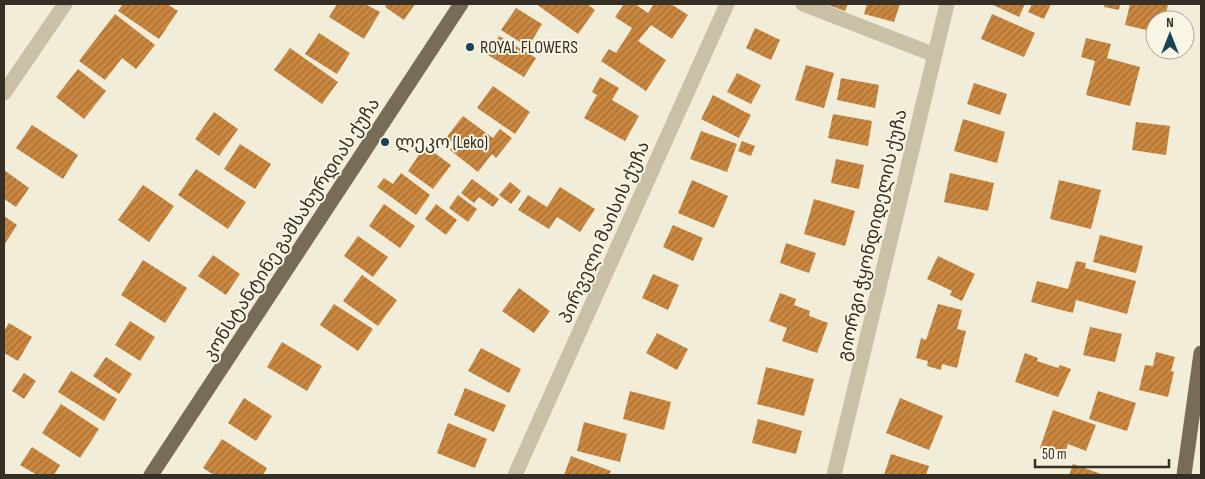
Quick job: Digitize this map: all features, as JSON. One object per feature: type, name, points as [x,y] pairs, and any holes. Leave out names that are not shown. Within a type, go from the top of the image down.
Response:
[{"type":"main road","name":"კონსტანტინე გამსახურდიას ქუჩა","points":[[151,475],[461,4]]},
{"type":"main road","points":[[1184,475],[1201,353]]},
{"type":"street","points":[[4,93],[65,4]]},
{"type":"street","name":"პირველი მაისის ქუჩა","points":[[515,475],[727,4]]},
{"type":"street","points":[[803,4],[934,55]]},
{"type":"street","name":"გიორგი ჭყონდიდელის ქუჩა","points":[[834,475],[947,4]]},
{"type":"building","points":[[123,4],[167,4],[178,11],[159,39],[118,11]]},
{"type":"building","points":[[337,4],[365,4],[380,12],[364,39],[329,17]]},
{"type":"building","points":[[387,4],[415,4],[404,20],[385,7]]},
{"type":"building","points":[[536,4],[587,4],[595,10],[578,34]]},
{"type":"building","points":[[624,4],[635,4],[648,13],[654,4],[671,4],[688,15],[672,39],[651,25],[638,41],[666,60],[646,91],[601,61],[609,49],[616,53],[632,28],[615,17]]},
{"type":"building","points":[[825,4],[848,4],[845,11]]},
{"type":"building","points":[[867,4],[900,4],[894,22],[864,14]]},
{"type":"building","points":[[991,4],[1025,4],[1019,17]]},
{"type":"building","points":[[1032,4],[1051,4],[1044,19],[1028,12]]},
{"type":"building","points":[[1105,4],[1120,4],[1119,10],[1104,7]]},
{"type":"building","points":[[1130,4],[1168,4],[1167,10],[1145,10],[1145,30],[1125,25]]},
{"type":"building","points":[[516,8],[542,24],[528,47],[501,30]]},
{"type":"building","points":[[115,14],[155,45],[136,69],[122,58],[105,80],[79,61]]},
{"type":"building","points":[[992,14],[1035,33],[1024,57],[981,39]]},
{"type":"building","points":[[755,28],[780,40],[771,60],[746,48]]},
{"type":"building","points":[[319,33],[350,53],[337,74],[305,54]]},
{"type":"building","points":[[499,36],[536,58],[524,77],[488,55]]},
{"type":"building","points":[[1086,38],[1111,44],[1107,58],[1140,67],[1130,106],[1086,95],[1095,61],[1081,57]]},
{"type":"building","points":[[290,48],[338,82],[322,104],[274,70]]},
{"type":"building","points":[[806,65],[834,73],[824,108],[795,100]]},
{"type":"building","points":[[78,69],[106,91],[84,119],[56,97]]},
{"type":"building","points":[[737,73],[761,85],[751,104],[727,92]]},
{"type":"building","points":[[600,77],[619,88],[612,100],[639,116],[625,141],[584,118],[597,95],[592,92]]},
{"type":"building","points":[[841,78],[879,85],[875,108],[837,100]]},
{"type":"building","points":[[974,83],[1007,94],[1000,115],[967,104]]},
{"type":"building","points":[[493,86],[530,112],[515,134],[477,108]]},
{"type":"building","points":[[713,95],[751,115],[739,138],[701,119]]},
{"type":"building","points":[[214,112],[238,129],[219,156],[195,139]]},
{"type":"building","points":[[833,114],[872,121],[868,146],[828,138]]},
{"type":"building","points":[[463,116],[493,138],[500,129],[512,138],[496,158],[492,154],[478,172],[450,150],[454,144],[446,138]]},
{"type":"building","points":[[963,119],[1005,132],[997,163],[954,151]]},
{"type":"building","points":[[1136,122],[1170,126],[1166,155],[1132,150]]},
{"type":"building","points":[[32,125],[78,155],[63,179],[16,148]]},
{"type":"building","points":[[701,131],[737,144],[727,172],[690,159]]},
{"type":"building","points":[[742,141],[755,146],[751,156],[738,151]]},
{"type":"building","points":[[240,144],[271,164],[255,189],[224,169]]},
{"type":"building","points":[[425,146],[451,165],[433,189],[408,171]]},
{"type":"building","points":[[836,159],[864,165],[859,189],[831,183]]},
{"type":"building","points":[[196,169],[246,202],[228,229],[178,195]]},
{"type":"building","points":[[4,170],[29,188],[16,207],[4,199]]},
{"type":"building","points":[[401,173],[430,195],[416,215],[377,187],[384,178],[393,184]]},
{"type":"building","points":[[950,173],[994,183],[988,211],[944,202]]},
{"type":"building","points":[[472,179],[499,199],[493,207],[479,197],[474,203],[461,193]]},
{"type":"building","points":[[692,180],[728,196],[714,228],[678,213]]},
{"type":"building","points":[[1059,180],[1101,190],[1091,229],[1050,219]]},
{"type":"building","points":[[510,182],[521,191],[511,204],[499,195]]},
{"type":"building","points":[[143,185],[174,206],[149,242],[118,220]]},
{"type":"building","points":[[560,187],[595,209],[580,232],[557,217],[549,229],[518,210],[528,195],[547,207]]},
{"type":"building","points":[[458,195],[477,209],[468,222],[449,208]]},
{"type":"building","points":[[814,199],[855,211],[845,246],[804,234]]},
{"type":"building","points":[[384,204],[415,226],[400,248],[369,226]]},
{"type":"building","points":[[436,204],[457,220],[446,235],[425,219]]},
{"type":"building","points":[[4,216],[17,225],[4,245]]},
{"type":"building","points":[[673,225],[703,238],[693,261],[663,247]]},
{"type":"building","points":[[1100,235],[1143,246],[1136,273],[1093,262]]},
{"type":"building","points":[[358,236],[388,257],[373,277],[344,256]]},
{"type":"building","points":[[786,243],[816,253],[809,273],[780,263]]},
{"type":"building","points":[[213,255],[240,274],[226,295],[198,276]]},
{"type":"building","points":[[938,256],[975,274],[962,301],[950,295],[952,291],[927,279]]},
{"type":"building","points":[[143,260],[187,288],[165,323],[121,295]]},
{"type":"building","points":[[1076,261],[1086,263],[1085,268],[1136,281],[1127,314],[1076,300],[1073,313],[1031,302],[1037,281],[1068,289]]},
{"type":"building","points":[[653,274],[679,285],[668,310],[642,298]]},
{"type":"building","points":[[362,275],[397,300],[378,326],[343,301]]},
{"type":"building","points":[[519,288],[550,311],[534,333],[502,311]]},
{"type":"building","points":[[780,293],[796,299],[794,305],[810,311],[809,316],[828,323],[817,353],[782,341],[787,328],[769,321]]},
{"type":"building","points":[[334,304],[373,329],[358,351],[320,325]]},
{"type":"building","points":[[938,304],[962,310],[957,329],[966,331],[957,368],[942,364],[941,370],[927,366],[928,361],[916,358],[921,338],[926,340]]},
{"type":"building","points":[[130,321],[155,337],[140,361],[115,345]]},
{"type":"building","points":[[9,323],[32,337],[18,361],[4,353],[4,331]]},
{"type":"building","points":[[1090,327],[1122,334],[1115,362],[1083,355]]},
{"type":"building","points":[[657,333],[688,349],[677,370],[646,353]]},
{"type":"building","points":[[282,342],[322,366],[307,391],[267,367]]},
{"type":"building","points":[[481,348],[521,369],[509,393],[468,371]]},
{"type":"building","points":[[1156,352],[1175,357],[1171,371],[1174,372],[1168,397],[1139,390],[1145,365],[1153,366]]},
{"type":"building","points":[[1025,353],[1038,358],[1037,361],[1058,368],[1060,365],[1071,369],[1058,397],[1015,382]]},
{"type":"building","points":[[106,357],[132,374],[119,394],[93,376]]},
{"type":"building","points":[[766,367],[814,379],[804,416],[757,404]]},
{"type":"building","points":[[71,371],[117,399],[104,421],[58,392]]},
{"type":"building","points":[[24,373],[36,381],[24,399],[12,391]]},
{"type":"building","points":[[465,388],[506,405],[494,432],[454,415]]},
{"type":"building","points":[[630,391],[671,402],[664,430],[623,419]]},
{"type":"building","points":[[1098,391],[1136,403],[1127,431],[1089,419]]},
{"type":"building","points":[[244,398],[272,416],[256,441],[228,423]]},
{"type":"building","points":[[900,398],[943,416],[929,450],[886,433]]},
{"type":"building","points":[[61,404],[99,429],[80,458],[42,433]]},
{"type":"building","points":[[1053,410],[1096,425],[1086,451],[1068,444],[1064,456],[1040,448]]},
{"type":"building","points":[[758,419],[802,431],[796,454],[752,443]]},
{"type":"building","points":[[584,422],[627,434],[620,462],[577,451]]},
{"type":"building","points":[[448,423],[487,439],[475,468],[437,453]]},
{"type":"building","points":[[222,439],[267,468],[263,475],[214,475],[203,468]]},
{"type":"building","points":[[32,447],[60,465],[54,475],[37,475],[20,465]]},
{"type":"building","points":[[891,454],[929,466],[926,475],[884,475]]},
{"type":"building","points":[[571,456],[611,471],[609,475],[564,475]]},
{"type":"building","points":[[1073,464],[1104,475],[1069,475]]},
{"type":"place","name":"ROYAL FLOWERS","points":[[470,47]]},
{"type":"place","name":"ლეკო (Leko)","points":[[385,142]]}]
